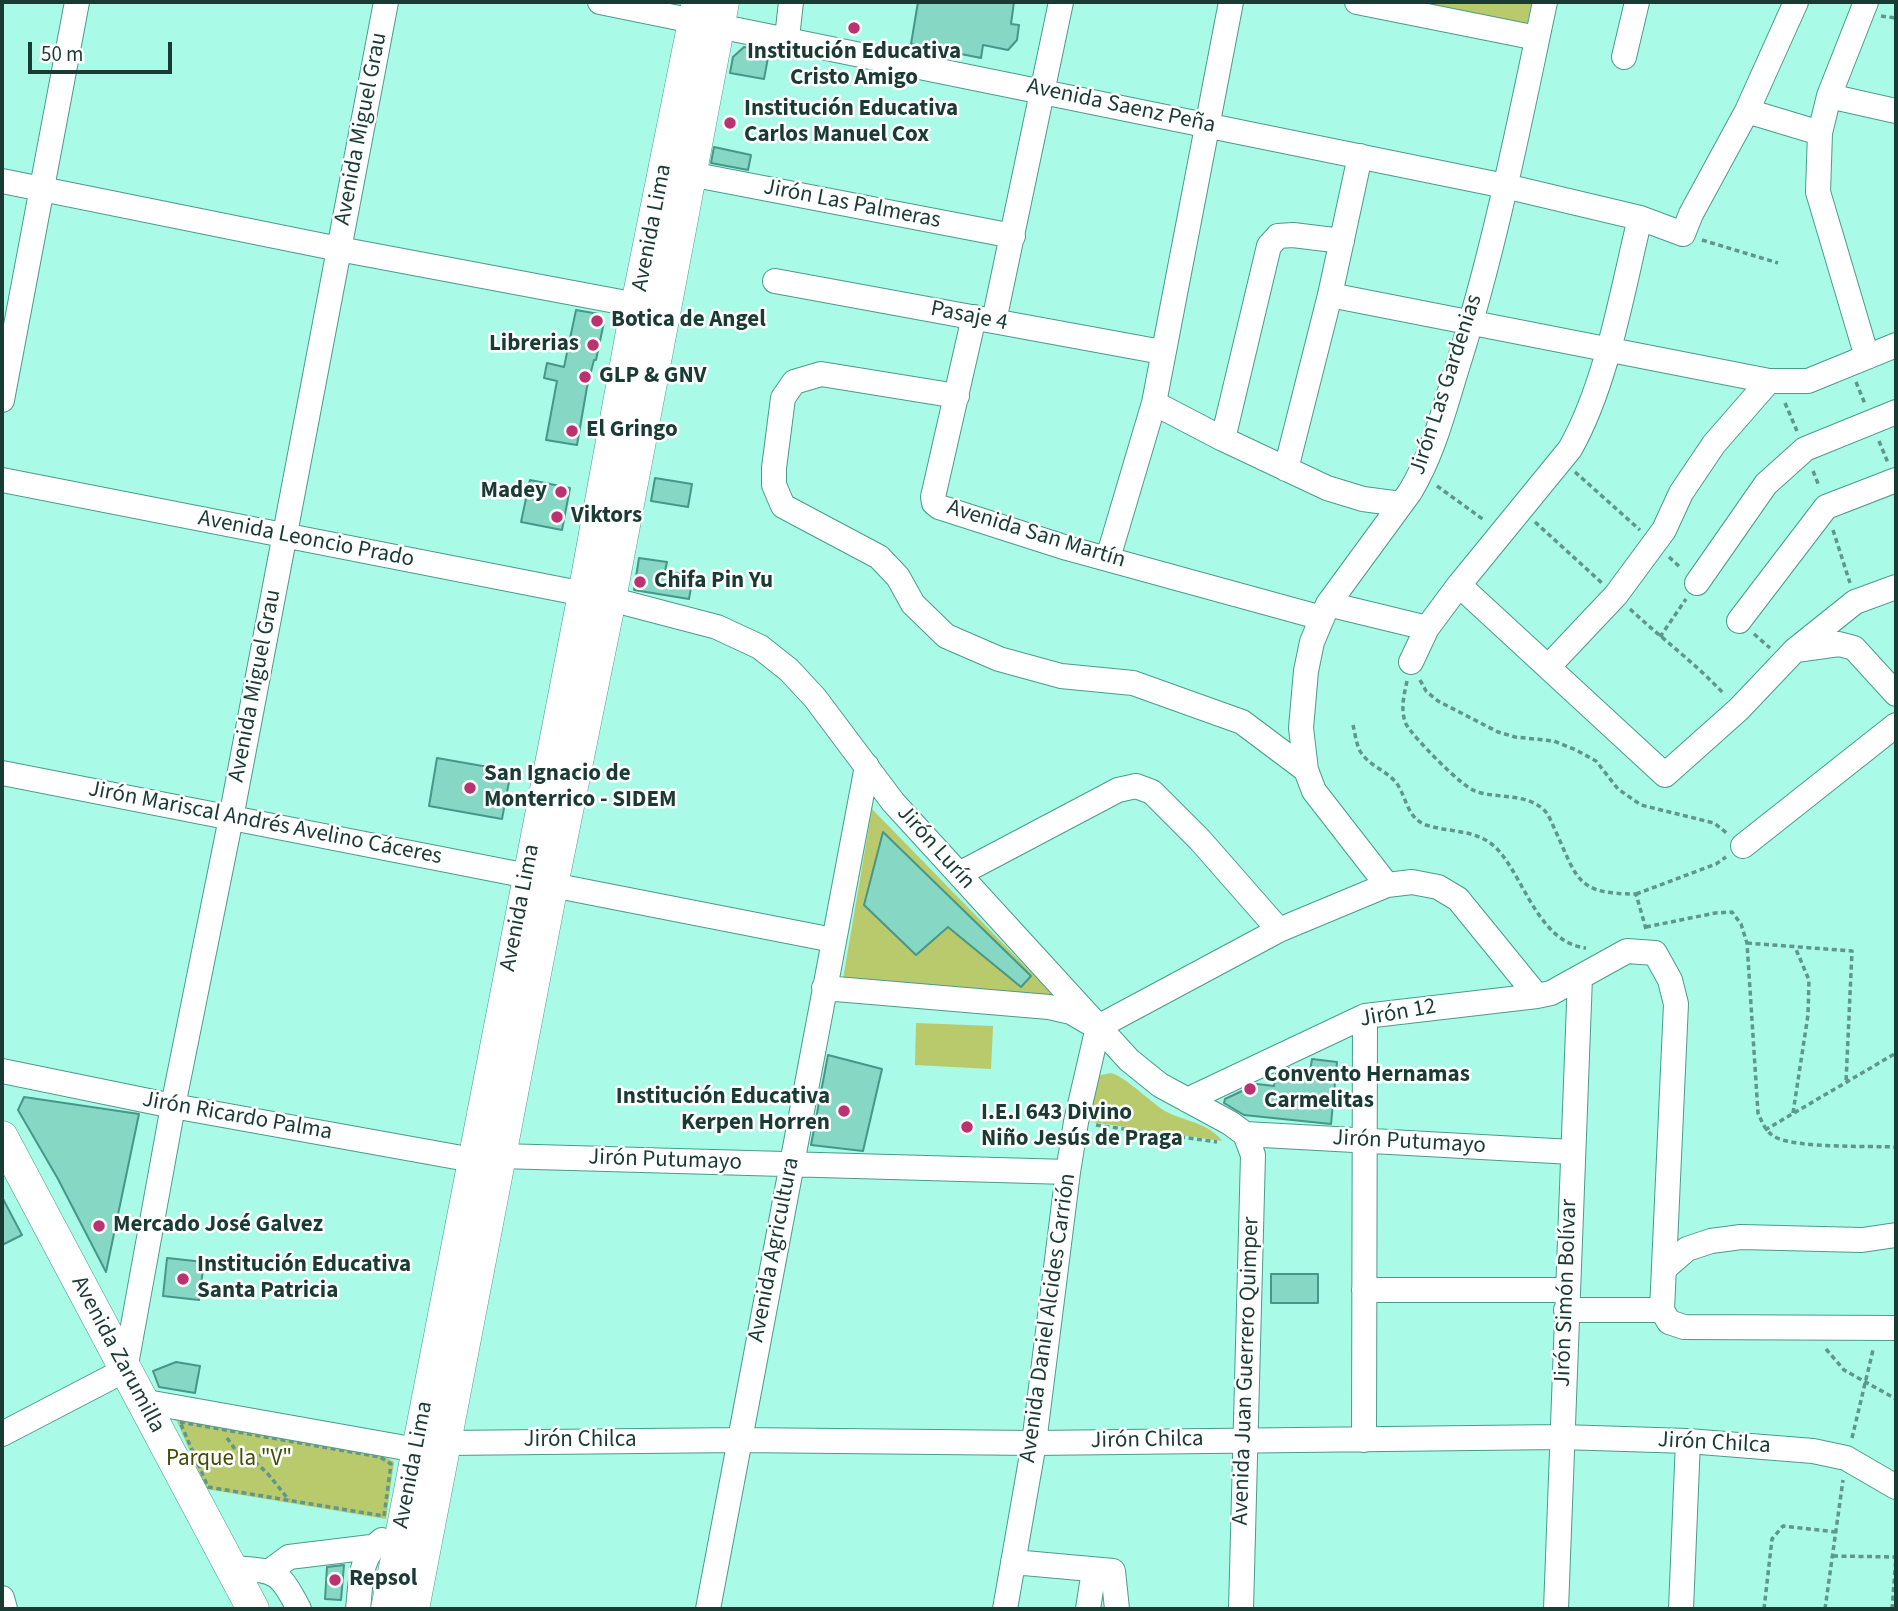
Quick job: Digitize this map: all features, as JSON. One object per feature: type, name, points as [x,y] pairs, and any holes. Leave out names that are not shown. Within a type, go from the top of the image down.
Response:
[{"type":"main road","name":"Avenida Lima","points":[[413,1609],[431,1446],[597,597],[690,174],[714,9]]},
{"type":"main road","name":"Avenida Lima","points":[[597,597],[637,305],[714,9]]},
{"type":"main road","name":"Avenida Zarumilla","points":[[2,1137],[253,1609]]},
{"type":"main road","name":"Avenida Lima","points":[[387,1609],[403,1525],[431,1446]]},
{"type":"street","points":[[2,400],[77,2]]},
{"type":"street","name":"Avenida Miguel Grau","points":[[125,1370],[173,1106],[231,818],[386,2]]},
{"type":"street","name":"Avenida Saenz Peña","points":[[600,2],[714,9],[787,38],[1505,186],[1640,218],[1683,234]]},
{"type":"street","points":[[787,38],[791,2]]},
{"type":"street","name":"Avenida San Martín","points":[[1061,2],[1013,236],[957,396],[933,497],[934,503],[997,527],[1108,558],[1325,611],[1427,628]]},
{"type":"street","points":[[1108,558],[1154,403],[1231,2]]},
{"type":"street","points":[[1357,2],[1537,38]]},
{"type":"street","name":"Jirón Las Gardenias","points":[[1387,885],[1314,791],[1306,770],[1301,728],[1306,671],[1312,642],[1325,611],[1421,474],[1433,443],[1471,323],[1505,186],[1545,2]]},
{"type":"street","points":[[1624,57],[1637,2]]},
{"type":"street","points":[[1683,234],[1691,214],[1748,111],[1796,2]]},
{"type":"street","points":[[1866,2],[1829,96],[1821,133],[1818,192],[1867,357]]},
{"type":"street","points":[[1829,96],[1896,111]]},
{"type":"street","points":[[1748,111],[1821,133]]},
{"type":"street","points":[[1286,469],[1330,295],[1360,156]]},
{"type":"street","name":"Jirón Las Palmeras","points":[[690,174],[1013,236]]},
{"type":"street","points":[[2,180],[637,305]]},
{"type":"street","points":[[1411,662],[1427,628],[1458,585],[1570,449],[1583,426],[1608,350],[1640,218]]},
{"type":"street","points":[[1223,439],[1269,246],[1278,236],[1293,234],[1342,241]]},
{"type":"street","name":"Pasaje 4","points":[[775,281],[1162,352]]},
{"type":"street","points":[[1330,295],[1769,381],[1808,381],[1896,345]]},
{"type":"street","points":[[957,396],[821,374],[794,382],[783,398],[774,468],[775,485],[783,506],[879,557],[898,577],[913,604],[946,636],[1011,662],[1061,676],[1133,683],[1242,722],[1306,770]]},
{"type":"street","points":[[1548,667],[1616,595],[1664,530],[1681,493],[1714,444],[1769,381]]},
{"type":"street","points":[[1154,403],[1326,488],[1363,499],[1401,504]]},
{"type":"street","points":[[1697,583],[1766,484],[1805,449],[1896,412]]},
{"type":"street","name":"Avenida Leoncio Prado","points":[[2,480],[597,597]]},
{"type":"street","points":[[1739,621],[1826,507],[1896,481]]},
{"type":"street","points":[[1458,585],[1665,775],[1739,709],[1790,656],[1856,602],[1896,587]]},
{"type":"street","name":"Jirón Lurín","points":[[597,597],[717,627],[760,648],[789,670],[815,698],[893,802],[1129,1060],[1160,1085],[1230,1123],[1236,1139]]},
{"type":"street","points":[[1790,656],[1839,643],[1854,648],[1896,694]]},
{"type":"street","points":[[1743,846],[1896,725]]},
{"type":"street","name":"Avenida Agricultura","points":[[708,1609],[867,766]]},
{"type":"street","name":"Jirón Mariscal Andrés Avelino Cáceres","points":[[2,773],[833,940]]},
{"type":"street","points":[[958,874],[1118,790],[1136,786],[1152,792],[1200,840],[1279,930]]},
{"type":"street","points":[[824,988],[1049,1007],[1071,1012],[1098,1027],[1279,930],[1387,885],[1412,882],[1438,887],[1458,899],[1537,996]]},
{"type":"street","points":[[1627,951],[1655,953],[1670,980],[1676,1004],[1662,1310],[1670,1322],[1684,1327],[1887,1327]]},
{"type":"street","name":"Jirón 12","points":[[1186,1100],[1364,1016],[1552,993],[1627,951]]},
{"type":"street","name":"Jirón Simón Bolívar","points":[[1556,1609],[1580,977]]},
{"type":"street","points":[[1364,1016],[1364,1440]]},
{"type":"street","name":"Avenida Daniel Alcides Carrión","points":[[1005,1609],[1034,1443],[1068,1172],[1076,1122],[1098,1027]]},
{"type":"street","name":"Jirón Ricardo Palma","points":[[2,1071],[173,1106],[486,1158]]},
{"type":"street","name":"Jirón Putumayo","points":[[1236,1139],[1364,1141],[1572,1153]]},
{"type":"street","name":"Avenida Juan Guerrero Quimper","points":[[1236,1139],[1253,1155],[1241,1609]]},
{"type":"street","name":"Jirón Putumayo","points":[[486,1158],[1068,1172]]},
{"type":"street","points":[[1664,1269],[1687,1249],[1731,1238],[1862,1240],[1896,1235]]},
{"type":"street","points":[[1363,1290],[1566,1300],[1662,1310]]},
{"type":"street","points":[[2,1434],[125,1370]]},
{"type":"street","name":"Jirón Chilca","points":[[141,1401],[431,1446],[739,1440],[1034,1443],[1561,1437],[1688,1441],[1794,1448],[1846,1458],[1896,1487]]},
{"type":"street","points":[[1681,1609],[1688,1441]]},
{"type":"street","points":[[270,1571],[289,1557],[371,1547],[403,1525]]},
{"type":"street","points":[[358,1609],[363,1563],[371,1547]]},
{"type":"street","points":[[1013,1562],[1113,1571],[1116,1609]]},
{"type":"street","points":[[232,1568],[270,1571],[285,1582],[299,1609]]},
{"type":"street","points":[[1088,1609],[1094,1570]]},
{"type":"street","points":[[2,1598],[5,1609]]},
{"type":"path","points":[[1683,234],[1778,263]]},
{"type":"path","points":[[1561,459],[1697,583],[1660,637]]},
{"type":"path","points":[[1421,474],[1501,533]]},
{"type":"path","points":[[1739,621],[1790,656]]},
{"type":"path","points":[[1411,662],[1426,691],[1438,701],[1498,732],[1515,737],[1554,741],[1576,750],[1596,761],[1618,789],[1642,805],[1714,823],[1743,846],[1716,864],[1636,894],[1609,894],[1590,888],[1575,873],[1544,810],[1531,801],[1476,792],[1464,786],[1413,733],[1404,716],[1402,703],[1411,662]]},
{"type":"path","points":[[1353,725],[1359,749],[1366,760],[1398,785],[1414,818],[1425,824],[1478,835],[1491,842],[1503,855],[1544,922],[1562,939],[1577,947],[1627,951]]},
{"type":"path","points":[[1636,894],[1655,953]]},
{"type":"path","points":[[1646,928],[1715,913],[1732,912],[1741,924],[1747,943],[1758,1113],[1765,1130],[1778,1139],[1796,1143],[1896,1147]]},
{"type":"path","points":[[1747,943],[1852,951],[1846,1082]]},
{"type":"path","points":[[1793,1113],[1808,1015],[1809,980],[1795,947]]},
{"type":"path","points":[[1765,1130],[1896,1053]]},
{"type":"path","points":[[1076,1122],[1236,1139]]},
{"type":"path","points":[[1813,1326],[1827,1352],[1844,1370],[1896,1399]]},
{"type":"path","points":[[1825,1609],[1846,1458],[1866,1382],[1887,1327]]},
{"type":"path","points":[[180,1422],[222,1429],[380,1457],[391,1464],[384,1516],[208,1487],[180,1422]]},
{"type":"path","points":[[222,1429],[235,1449],[262,1468],[289,1500]]},
{"type":"path","points":[[201,1472],[225,1459],[235,1457],[249,1460],[271,1453],[292,1441]]},
{"type":"path","points":[[1764,1609],[1772,1539],[1783,1526],[1836,1532]]},
{"type":"path","points":[[1833,1556],[1896,1558],[1892,1609]]},
{"type":"green space","points":[[1414,2],[1532,2],[1527,25]]},
{"type":"green space","points":[[872,809],[1061,1003],[843,979]]},
{"type":"green space","points":[[916,1023],[993,1026],[991,1069],[915,1065]]},
{"type":"green space","points":[[1111,1073],[1124,1079],[1165,1111],[1211,1130],[1222,1141],[1091,1122],[1094,1082],[1097,1076]]},
{"type":"green space","name":"Parque la \"V\"","points":[[176,1419],[382,1455],[394,1462],[386,1519],[206,1489]]},
{"type":"building","points":[[918,2],[1014,2],[1011,24],[1019,25],[1017,40],[1008,50],[983,45],[981,58],[911,44]]},
{"type":"building","points":[[744,47],[769,52],[764,79],[730,73],[733,57]]},
{"type":"building","points":[[714,147],[751,155],[748,170],[711,163]]},
{"type":"building","points":[[576,310],[599,314],[604,322],[587,387],[577,445],[546,440],[557,381],[544,378],[547,363],[564,367]]},
{"type":"building","points":[[655,478],[692,484],[688,507],[651,501]]},
{"type":"building","points":[[530,480],[570,488],[562,530],[521,522]]},
{"type":"building","points":[[639,558],[667,562],[665,571],[693,576],[689,599],[634,590]]},
{"type":"building","name":"San Ignacio de Monterrico - SIDEM","points":[[437,758],[511,771],[502,819],[429,806]]},
{"type":"building","points":[[883,832],[1031,976],[1021,987],[948,927],[916,955],[864,905]]},
{"type":"building","name":"Institución Educativa Kerpen Horren","points":[[828,1055],[882,1069],[863,1151],[811,1145]]},
{"type":"building","name":"Convento Hernamas Carmelitas","points":[[1312,1059],[1337,1062],[1331,1124],[1244,1115],[1224,1103],[1225,1099],[1257,1084],[1274,1086],[1276,1074],[1289,1068],[1310,1072]]},
{"type":"building","name":"Mercado José Galvez","points":[[24,1097],[139,1114],[106,1272],[58,1179],[18,1110]]},
{"type":"building","points":[[2,1197],[22,1235],[2,1245]]},
{"type":"building","name":"Institución Educativa Santa Patricia","points":[[167,1258],[204,1262],[199,1300],[163,1296]]},
{"type":"building","points":[[1271,1274],[1318,1274],[1318,1303],[1271,1303]]},
{"type":"building","points":[[176,1362],[200,1366],[195,1393],[159,1387],[153,1371]]},
{"type":"building","name":"Repsol","points":[[344,1565],[341,1600],[325,1599],[327,1567]]},
{"type":"place","name":"Institución Educativa Cristo Amigo","points":[[854,28]]},
{"type":"place","name":"Institución Educativa Carlos Manuel Cox","points":[[730,123]]},
{"type":"place","name":"Botica de Angel","points":[[597,321]]},
{"type":"place","name":"Librerias","points":[[593,345]]},
{"type":"place","name":"GLP & GNV","points":[[585,377]]},
{"type":"place","name":"El Gringo","points":[[572,431]]},
{"type":"place","name":"Madey","points":[[561,492]]},
{"type":"place","name":"Viktors","points":[[557,517]]},
{"type":"place","name":"Chifa Pin Yu","points":[[640,582]]},
{"type":"place","name":"San Ignacio de Monterrico - SIDEM","points":[[470,788]]},
{"type":"place","name":"Convento Hernamas Carmelitas","points":[[1250,1089]]},
{"type":"place","name":"Institución Educativa Kerpen Horren","points":[[844,1111]]},
{"type":"place","name":"I.E.I 643 Divino Niño Jesús de Praga","points":[[967,1127]]},
{"type":"place","name":"Mercado José Galvez","points":[[99,1226]]},
{"type":"place","name":"Institución Educativa Santa Patricia","points":[[183,1279]]},
{"type":"place","name":"Repsol","points":[[335,1580]]}]
